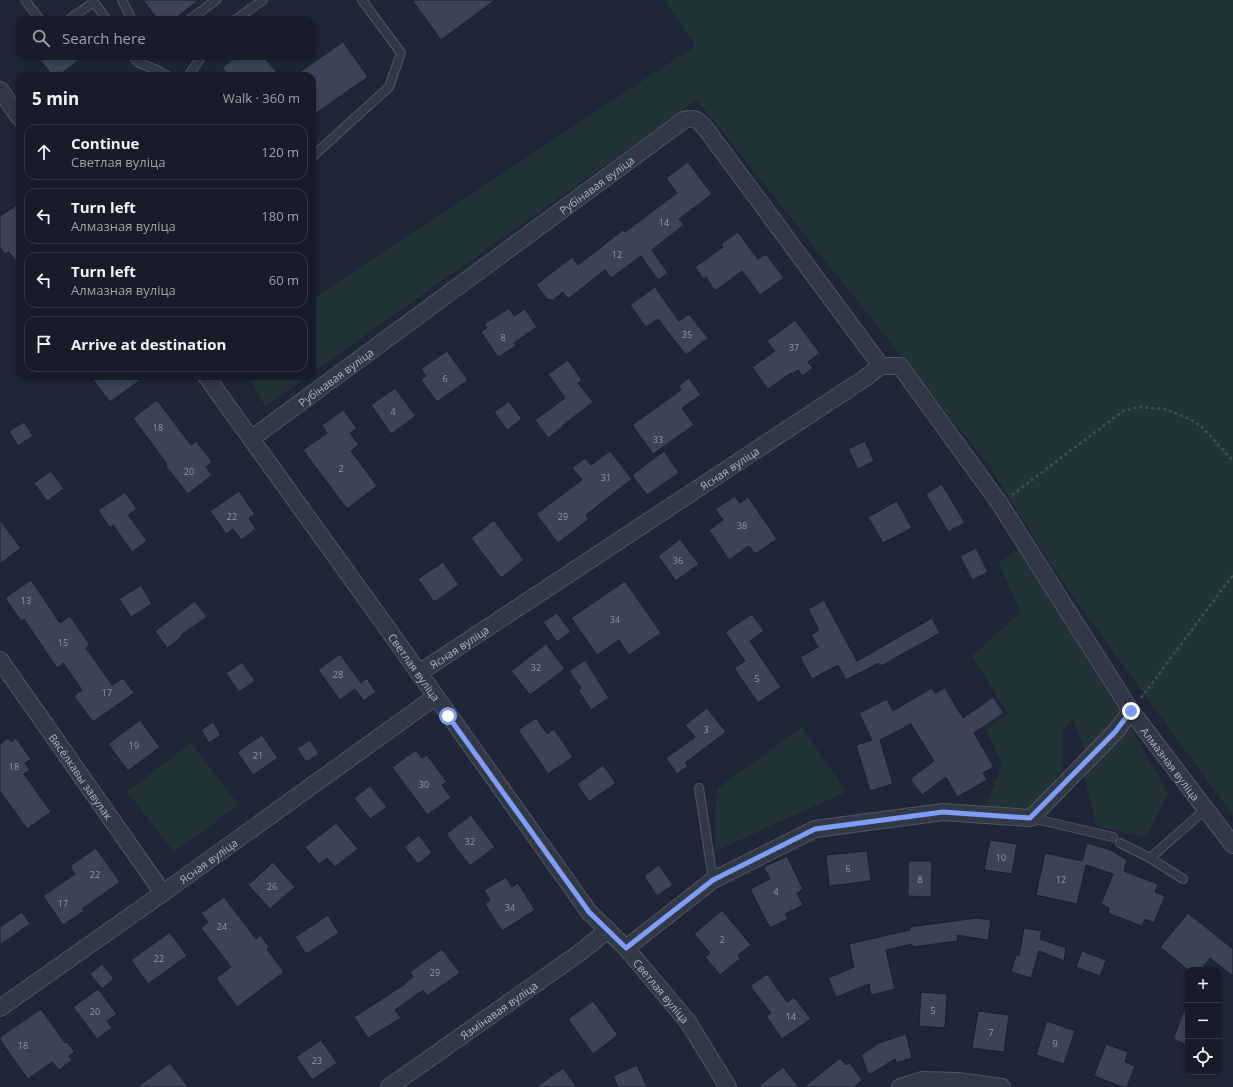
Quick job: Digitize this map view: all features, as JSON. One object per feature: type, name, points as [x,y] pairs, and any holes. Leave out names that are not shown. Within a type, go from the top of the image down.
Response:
[{"type":"street","points":[[0,90],[16,112]]},
{"type":"street","name":"Рубінавая вуліца","points":[[251,439],[684,120],[692,118],[697,120],[706,129],[881,366]]},
{"type":"street","points":[[881,366],[900,366],[1000,504]]},
{"type":"street","name":"Ясная вуліца","points":[[419,673],[881,366]]},
{"type":"street","name":"Светлая вуліца","points":[[209,380],[589,912],[626,948],[688,1022],[728,1087]]},
{"type":"street","name":"Алмазная вуліца","points":[[1000,504],[1131,711],[1233,845]]},
{"type":"street","name":"Вясёлкавы завулак","points":[[0,660],[163,893]]},
{"type":"street","name":"Ясная вуліца","points":[[0,1008],[163,893],[435,697]]},
{"type":"street","points":[[626,948],[713,880],[815,829],[943,812],[1030,818],[1115,732],[1131,711]]},
{"type":"street","name":"Язмінавая вуліца","points":[[389,1087],[582,951],[608,930]]},
{"type":"street","points":[[900,1087],[922,1080],[958,1081],[1002,1087]]},
{"type":"lane","points":[[25,0],[37,16]]},
{"type":"lane","points":[[122,0],[130,16]]},
{"type":"lane","points":[[194,16],[216,0]]},
{"type":"lane","points":[[241,16],[263,0]]},
{"type":"lane","points":[[316,154],[389,87],[402,53],[362,0]]},
{"type":"lane","points":[[74,16],[94,2],[104,16]]},
{"type":"lane","points":[[136,60],[137,62],[161,72]]},
{"type":"lane","points":[[191,72],[199,60]]},
{"type":"lane","points":[[699,788],[713,880]]},
{"type":"lane","points":[[1150,858],[1206,809]]},
{"type":"lane","points":[[1030,818],[1113,837]]},
{"type":"lane","points":[[1120,843],[1150,858],[1183,879]]},
{"type":"path","points":[[1000,504],[1123,411],[1140,407],[1166,409],[1190,419],[1202,427],[1233,461]]},
{"type":"path","points":[[1131,711],[1233,575]]},
{"type":"shaded area","points":[[664,0],[1233,0],[1233,816],[1061,580],[990,467],[697,100],[316,370],[316,297],[695,46]]},
{"type":"shaded area","points":[[249,380],[302,380],[265,406]]},
{"type":"shaded area","points":[[1019,550],[1123,717],[1086,752],[1072,719],[1063,732],[1062,769],[1030,812],[986,806],[1002,765],[986,729],[1008,714],[972,656],[1021,612],[998,563]]},
{"type":"shaded area","points":[[1128,724],[1168,793],[1146,837],[1096,826],[1084,775]]},
{"type":"shaded area","points":[[802,727],[846,792],[715,851],[717,789]]},
{"type":"shaded area","points":[[191,743],[239,805],[174,852],[127,792]]},
{"type":"building","points":[[143,0],[199,0],[178,16],[155,16]]},
{"type":"building","points":[[412,0],[495,0],[441,40]]},
{"type":"building","points":[[343,42],[368,77],[316,113],[316,72],[300,72]]},
{"type":"building","points":[[40,60],[79,60],[63,72],[50,72]]},
{"type":"building","points":[[233,60],[266,60],[277,72],[226,72],[222,68]]},
{"type":"building","points":[[688,162],[712,194],[679,219],[684,225],[652,250],[668,273],[658,280],[641,256],[611,278],[605,270],[568,299],[563,292],[553,300],[548,300],[536,285],[572,257],[578,265],[623,230],[625,232],[677,193],[666,178]]},
{"type":"building","points":[[16,206],[16,262],[9,252],[5,254],[0,247],[0,216]]},
{"type":"building","points":[[738,232],[758,259],[766,254],[784,278],[760,295],[742,271],[715,291],[706,277],[703,279],[695,267],[723,247],[721,244]]},
{"type":"building","points":[[655,287],[679,321],[689,314],[708,338],[686,355],[658,319],[646,327],[630,305]]},
{"type":"building","points":[[509,308],[514,316],[525,309],[537,327],[514,343],[516,346],[498,357],[481,332],[487,328],[484,324]]},
{"type":"building","points":[[795,320],[820,353],[808,362],[813,368],[802,376],[798,370],[792,374],[791,373],[768,389],[752,367],[775,351],[767,341]]},
{"type":"building","points":[[447,351],[468,380],[437,402],[421,380],[426,376],[421,369]]},
{"type":"building","points":[[568,360],[582,380],[578,383],[593,402],[548,438],[535,420],[565,398],[548,374]]},
{"type":"building","points":[[689,378],[701,395],[682,408],[694,425],[653,454],[632,425],[681,390],[678,386]]},
{"type":"building","points":[[93,380],[140,380],[110,402]]},
{"type":"building","points":[[395,388],[416,416],[391,434],[371,405]]},
{"type":"building","points":[[157,400],[191,445],[196,441],[212,462],[206,467],[212,475],[188,494],[165,465],[167,464],[133,418]]},
{"type":"building","points":[[509,401],[522,419],[507,430],[494,412]]},
{"type":"building","points":[[343,410],[357,428],[350,433],[359,445],[351,451],[377,486],[347,509],[303,450],[327,433],[322,425]]},
{"type":"building","points":[[24,422],[33,436],[18,446],[9,431]]},
{"type":"building","points":[[865,441],[874,461],[858,469],[848,449]]},
{"type":"building","points":[[610,451],[632,479],[586,515],[589,519],[558,543],[536,514],[582,480],[572,468],[585,458],[591,465]]},
{"type":"building","points":[[664,451],[679,473],[647,495],[632,475]]},
{"type":"building","points":[[51,471],[64,489],[47,501],[34,483]]},
{"type":"building","points":[[942,484],[965,523],[948,532],[926,494]]},
{"type":"building","points":[[239,491],[255,514],[249,518],[256,529],[241,540],[233,529],[226,534],[210,511]]},
{"type":"building","points":[[125,492],[137,509],[128,515],[147,541],[132,552],[113,525],[110,528],[98,510]]},
{"type":"building","points":[[735,496],[740,503],[748,497],[777,539],[755,554],[749,546],[729,560],[709,530],[723,520],[715,509]]},
{"type":"building","points":[[897,501],[912,528],[883,543],[868,517]]},
{"type":"building","points":[[0,520],[21,548],[0,564]]},
{"type":"building","points":[[494,520],[524,560],[501,578],[471,538]]},
{"type":"building","points":[[680,539],[699,564],[676,581],[658,556]]},
{"type":"building","points":[[976,548],[988,572],[972,580],[960,556]]},
{"type":"building","points":[[443,562],[459,585],[434,602],[418,579]]},
{"type":"building","points":[[31,580],[60,623],[70,616],[90,645],[86,648],[112,685],[123,678],[134,693],[93,722],[74,696],[82,690],[63,663],[57,668],[24,619],[21,621],[5,598]]},
{"type":"building","points":[[625,581],[661,633],[629,655],[619,640],[597,655],[571,618]]},
{"type":"building","points":[[141,585],[152,604],[131,617],[119,599]]},
{"type":"building","points":[[824,600],[857,661],[932,618],[940,633],[881,666],[879,663],[846,680],[838,665],[812,679],[800,657],[818,647],[811,635],[819,630],[808,609]]},
{"type":"building","points":[[195,601],[207,617],[181,635],[182,637],[167,648],[155,631]]},
{"type":"building","points":[[557,613],[571,632],[557,642],[543,622]]},
{"type":"building","points":[[752,614],[764,631],[750,641],[781,687],[758,703],[734,668],[745,661],[725,632]]},
{"type":"building","points":[[546,644],[565,669],[530,695],[511,671]]},
{"type":"building","points":[[340,654],[361,683],[367,678],[376,692],[364,701],[355,689],[340,700],[318,670]]},
{"type":"building","points":[[585,660],[609,698],[591,710],[578,690],[581,688],[569,671]]},
{"type":"building","points":[[242,662],[255,681],[239,692],[226,673]]},
{"type":"building","points":[[932,688],[935,693],[945,688],[963,718],[993,697],[1004,713],[974,733],[994,767],[983,773],[987,780],[957,797],[946,777],[922,795],[910,779],[934,761],[911,724],[880,740],[893,784],[870,791],[856,745],[872,740],[859,713],[887,699],[893,711]]},
{"type":"building","points":[[707,708],[726,732],[685,763],[688,766],[677,774],[666,758],[695,737],[685,725]]},
{"type":"building","points":[[536,718],[547,734],[554,729],[573,757],[548,774],[518,730]]},
{"type":"building","points":[[140,720],[160,747],[128,771],[108,744]]},
{"type":"building","points":[[213,722],[221,735],[209,743],[201,730]]},
{"type":"building","points":[[262,735],[278,758],[253,775],[237,752]]},
{"type":"building","points":[[8,738],[11,742],[16,738],[31,759],[25,763],[30,770],[24,774],[51,812],[27,829],[0,791],[0,744]]},
{"type":"building","points":[[310,740],[319,754],[306,762],[297,748]]},
{"type":"building","points":[[416,750],[422,758],[427,755],[447,782],[442,785],[451,798],[427,815],[392,767]]},
{"type":"building","points":[[603,765],[616,783],[589,802],[577,784]]},
{"type":"building","points":[[370,786],[387,807],[370,819],[354,798]]},
{"type":"building","points":[[471,815],[495,847],[470,866],[446,834]]},
{"type":"building","points":[[336,823],[358,849],[335,867],[327,858],[319,864],[305,847]]},
{"type":"building","points":[[419,835],[432,853],[418,864],[404,847]]},
{"type":"building","points":[[990,840],[1017,844],[1012,874],[984,870]]},
{"type":"building","points":[[1087,843],[1111,850],[1127,860],[1124,871],[1158,884],[1155,892],[1165,896],[1154,923],[1145,919],[1142,926],[1108,913],[1109,908],[1101,904],[1113,874],[1086,865],[1077,904],[1036,895],[1045,853],[1082,861]]},
{"type":"building","points":[[96,848],[120,882],[82,909],[84,911],[63,925],[43,896],[75,874],[70,866]]},
{"type":"building","points":[[867,851],[871,881],[829,886],[826,855]]},
{"type":"building","points":[[787,856],[803,889],[797,893],[803,905],[785,914],[788,919],[770,928],[750,889],[770,879],[764,867]]},
{"type":"building","points":[[908,861],[932,861],[931,897],[908,896]]},
{"type":"building","points":[[273,862],[295,887],[270,909],[248,885]]},
{"type":"building","points":[[659,865],[673,885],[657,896],[644,876]]},
{"type":"building","points":[[506,877],[512,887],[518,883],[535,910],[502,931],[485,904],[490,900],[484,890]]},
{"type":"building","points":[[224,897],[256,939],[260,935],[269,947],[267,949],[284,972],[237,1007],[216,978],[231,967],[201,928],[208,922],[201,913]]},
{"type":"building","points":[[722,910],[751,945],[738,955],[740,959],[720,975],[705,957],[710,953],[694,934]]},
{"type":"building","points":[[22,912],[30,924],[0,945],[0,927]]},
{"type":"building","points":[[1188,913],[1233,949],[1233,976],[1210,958],[1203,967],[1185,968],[1160,947]]},
{"type":"building","points":[[328,915],[339,933],[306,954],[295,937]]},
{"type":"building","points":[[977,918],[991,920],[988,940],[957,935],[958,941],[912,947],[912,944],[886,950],[895,989],[871,995],[869,984],[836,997],[828,978],[854,967],[849,944],[910,930],[909,927]]},
{"type":"building","points":[[1024,928],[1042,931],[1040,939],[1066,948],[1064,961],[1039,951],[1031,978],[1011,972],[1016,955],[1019,956]]},
{"type":"building","points":[[170,932],[187,956],[148,984],[131,960]]},
{"type":"building","points":[[442,949],[460,973],[427,996],[423,990],[395,1010],[401,1018],[368,1038],[354,1017],[405,984],[413,977],[410,972]]},
{"type":"building","points":[[1082,951],[1106,960],[1100,976],[1076,967]]},
{"type":"building","points":[[102,964],[114,979],[102,989],[90,974]]},
{"type":"building","points":[[767,974],[787,1002],[794,997],[811,1019],[782,1039],[766,1016],[771,1013],[750,986]]},
{"type":"building","points":[[98,989],[117,1014],[107,1021],[112,1028],[97,1039],[73,1007]]},
{"type":"building","points":[[921,992],[947,994],[945,1028],[919,1026]]},
{"type":"building","points":[[593,1001],[618,1035],[593,1054],[568,1019]]},
{"type":"building","points":[[1185,1008],[1185,1044],[1173,1039]]},
{"type":"building","points":[[41,1009],[65,1043],[67,1042],[75,1052],[69,1056],[72,1060],[59,1070],[52,1062],[28,1079],[0,1040],[0,1037]]},
{"type":"building","points":[[978,1011],[1009,1015],[1004,1052],[972,1048]]},
{"type":"building","points":[[1047,1021],[1075,1031],[1064,1064],[1036,1055]]},
{"type":"building","points":[[906,1034],[912,1058],[896,1063],[895,1059],[869,1075],[861,1055],[879,1043]]},
{"type":"building","points":[[321,1040],[337,1063],[312,1080],[296,1057]]},
{"type":"building","points":[[1106,1044],[1128,1052],[1125,1062],[1135,1066],[1127,1087],[1123,1087],[1094,1076]]},
{"type":"building","points":[[840,1058],[846,1065],[850,1063],[862,1080],[854,1087],[804,1087]]},
{"type":"building","points":[[170,1063],[188,1087],[137,1087]]},
{"type":"building","points":[[637,1065],[647,1087],[618,1087],[613,1076]]},
{"type":"building","points":[[783,1067],[799,1087],[758,1087]]},
{"type":"building","points":[[563,1068],[577,1087],[536,1087]]},
{"type":"route","points":[[448,716],[589,912],[626,948],[713,880],[815,829],[943,812],[1030,818],[1115,732],[1131,711]]}]
